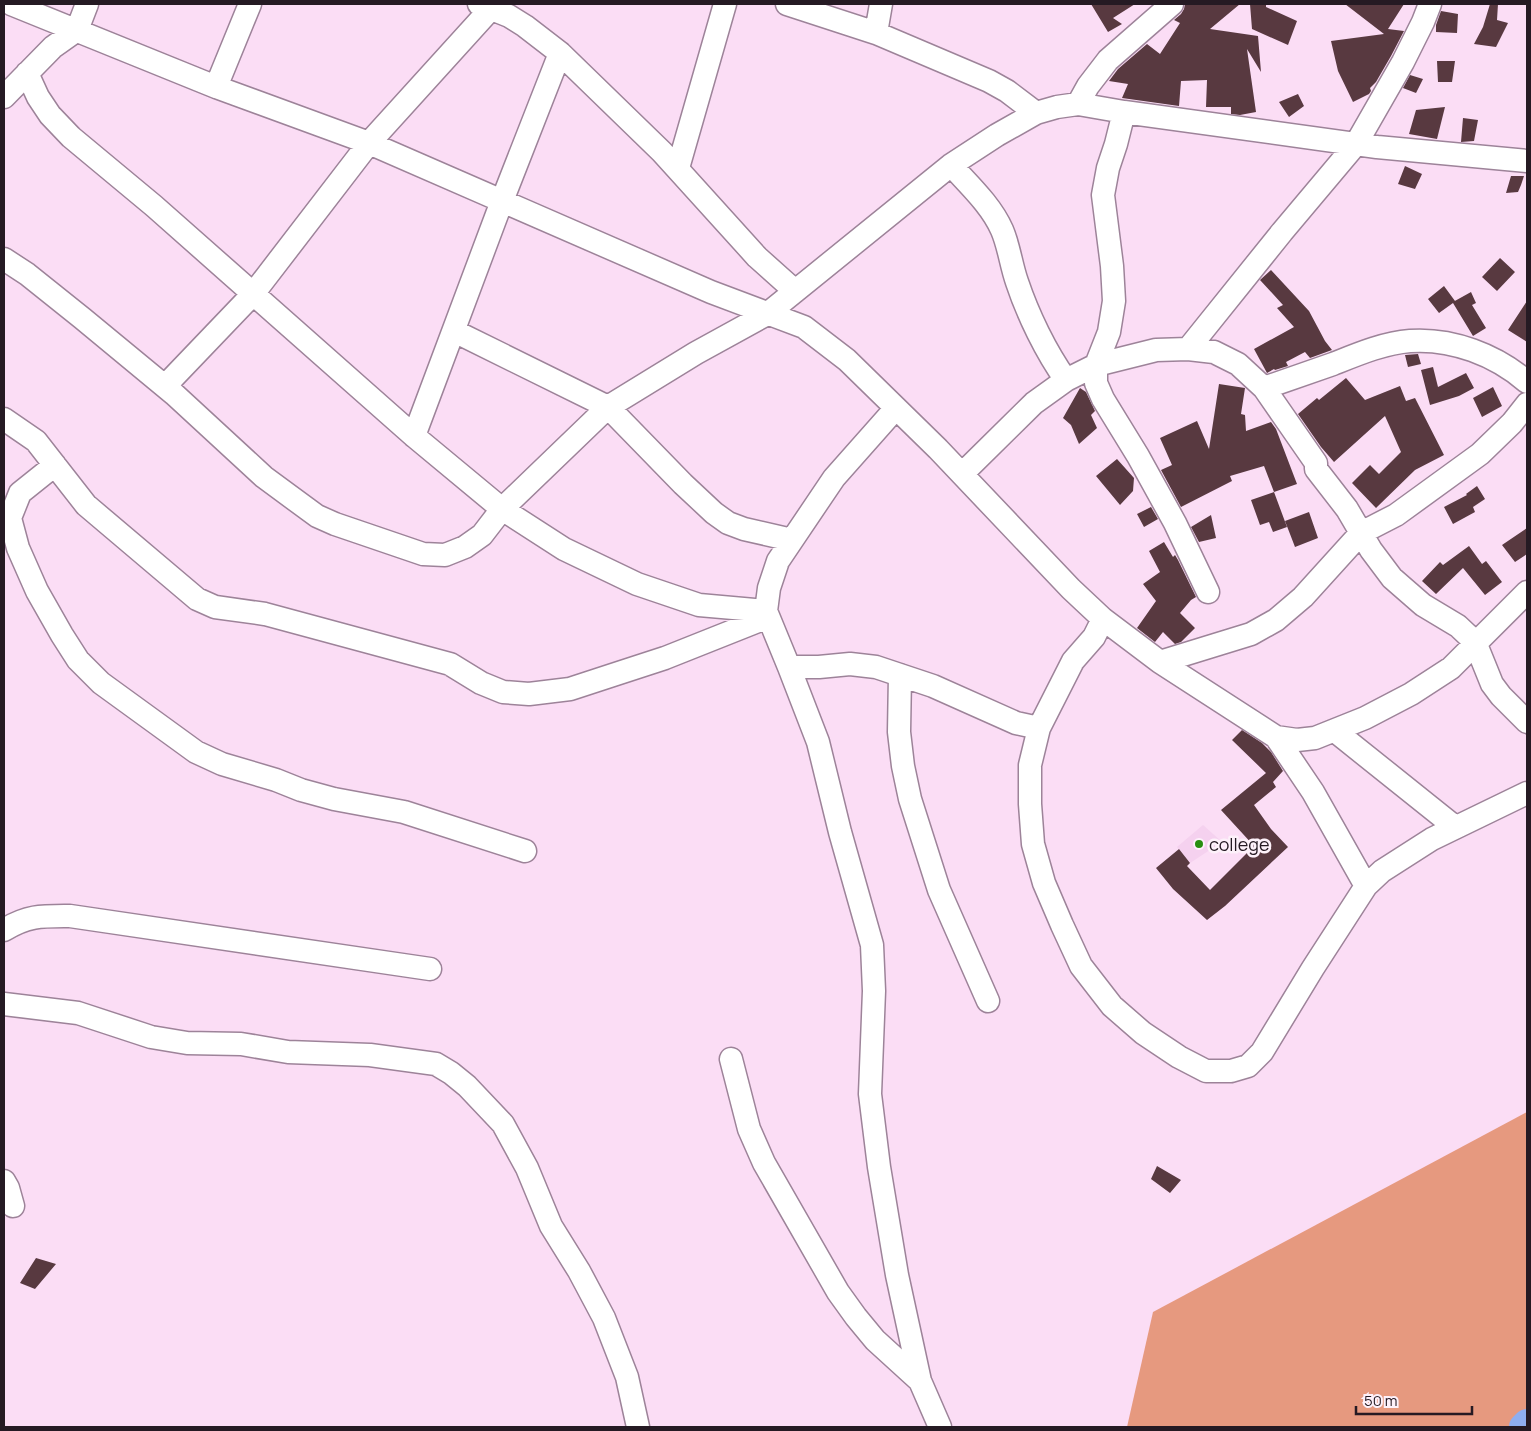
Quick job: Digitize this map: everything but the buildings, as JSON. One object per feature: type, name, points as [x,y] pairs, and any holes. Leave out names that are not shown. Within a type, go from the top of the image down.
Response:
[{"type":"street","points":[[11,4],[216,87],[369,143],[711,292],[804,327],[847,360],[962,474],[1071,589],[1103,619],[1160,662],[1276,737],[1313,792],[1366,886]]},
{"type":"street","points":[[4,96],[53,47],[78,30],[87,4]]},
{"type":"street","points":[[216,87],[250,4]]},
{"type":"street","points":[[678,168],[725,4]]},
{"type":"street","points":[[787,4],[876,34],[989,81],[1007,91],[1036,113]]},
{"type":"street","points":[[876,34],[881,4]]},
{"type":"street","points":[[1078,104],[1088,86],[1108,60],[1172,4]]},
{"type":"street","points":[[1188,349],[1356,144],[1403,62],[1430,4]]},
{"type":"street","points":[[165,386],[253,294],[369,143],[488,5],[525,26],[560,53],[678,168],[757,257],[795,291]]},
{"type":"street","points":[[414,436],[560,53]]},
{"type":"street","points":[[27,73],[38,97],[50,115],[71,137],[154,206],[414,436],[502,510],[564,549],[637,584],[698,605],[767,614]]},
{"type":"street","points":[[4,260],[27,274],[165,386],[264,477],[317,516],[423,554],[445,554],[465,547],[482,535],[502,510],[608,407],[696,353],[767,314],[951,165],[997,135],[1036,113],[1078,104],[1356,144],[1527,162]]},
{"type":"street","points":[[1124,112],[1108,168],[1103,195],[1112,266],[1114,302],[1109,332],[1096,365],[1096,383],[1103,399],[1176,523],[1208,592]]},
{"type":"street","points":[[951,165],[974,189],[992,212],[1003,231],[1017,283],[1027,307],[1046,348],[1066,380]]},
{"type":"street","points":[[454,331],[608,407],[714,513],[728,522],[744,529],[792,540]]},
{"type":"street","points":[[1264,388],[1358,354],[1391,344],[1411,341],[1442,343],[1473,350],[1512,369],[1527,382]]},
{"type":"street","points":[[962,474],[1034,403],[1066,380],[1096,365],[1156,350],[1188,349],[1214,352],[1238,364],[1264,388],[1316,463],[1316,469],[1347,509],[1392,578],[1423,605],[1458,626],[1475,642],[1492,684],[1501,696],[1527,722]]},
{"type":"street","points":[[1160,662],[1251,634],[1276,620],[1304,597],[1361,533],[1396,514],[1480,454],[1512,423],[1527,404]]},
{"type":"street","points":[[896,408],[834,478],[778,561],[768,588],[767,614],[818,742],[840,832],[872,945],[874,991],[870,1094],[879,1167],[897,1274],[920,1381],[940,1427]]},
{"type":"street","points":[[4,419],[36,441],[86,505],[197,599],[215,607],[265,614],[450,664],[481,683],[503,692],[530,694],[570,689],[665,658],[767,614]]},
{"type":"street","points":[[55,465],[20,493],[10,518],[18,548],[54,620],[78,660],[102,683],[196,752],[222,764],[334,799],[404,812],[525,851]]},
{"type":"street","points":[[1276,737],[1297,740],[1315,738],[1365,718],[1412,694],[1451,668],[1527,592]]},
{"type":"street","points":[[1103,619],[1094,637],[1073,661],[1039,728],[1030,765],[1033,844],[1044,883],[1081,966],[1112,1006],[1143,1034],[1179,1057],[1206,1071],[1231,1071],[1248,1066],[1262,1052],[1366,886],[1382,872],[1432,839],[1527,793]]},
{"type":"street","points":[[789,667],[850,664],[876,667],[933,686],[1016,723],[1039,728]]},
{"type":"street","points":[[900,675],[899,732],[903,766],[910,798],[939,890],[988,1001]]},
{"type":"street","points":[[1335,730],[1455,827]]},
{"type":"street","points":[[4,930],[18,921],[37,916],[70,916],[430,969]]},
{"type":"street","points":[[4,1004],[78,1013],[151,1036],[187,1043],[241,1044],[288,1052],[370,1055],[436,1064],[451,1073],[473,1091],[503,1124],[527,1168],[551,1226],[579,1271],[604,1318],[627,1377],[638,1427]]},
{"type":"street","points":[[731,1059],[749,1129],[764,1163],[838,1292],[875,1340],[920,1381]]},
{"type":"street","points":[[4,1181],[13,1206]]},
{"type":"shaded area","name":"college","points":[[1203,825],[1222,842],[1190,863],[1177,847]]},
{"type":"shaded area","points":[[1527,1112],[1527,1427],[1127,1427],[1153,1312]]},
{"type":"waterway","points":[[1523,1427],[1527,1423]]},
{"type":"place","name":"college","points":[[1199,844]]}]
